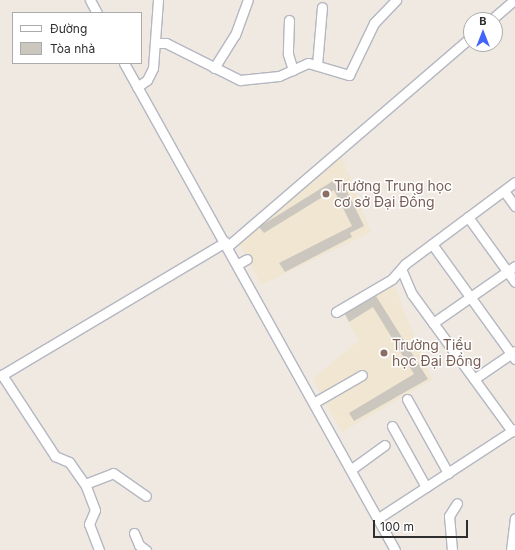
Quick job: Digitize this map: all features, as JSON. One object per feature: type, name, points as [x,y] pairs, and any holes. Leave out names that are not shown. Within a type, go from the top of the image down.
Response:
[{"type":"street","points":[[90,0],[96,12]]},
{"type":"street","points":[[137,87],[151,73],[156,43],[158,0]]},
{"type":"street","points":[[214,68],[235,35],[248,0]]},
{"type":"street","points":[[156,43],[166,43],[214,68],[245,81],[279,76],[303,64],[317,65],[349,75],[374,23],[396,0]]},
{"type":"street","points":[[500,12],[514,0]]},
{"type":"street","points":[[317,65],[322,7]]},
{"type":"street","points":[[289,20],[288,54],[293,70]]},
{"type":"street","points":[[99,550],[89,524],[95,510],[85,484],[69,462],[55,456],[2,373],[226,244],[463,44]]},
{"type":"street","points":[[125,64],[353,468],[380,517],[395,550]]},
{"type":"street","points":[[336,312],[402,272],[405,264],[515,182]]},
{"type":"street","points":[[504,191],[515,206]]},
{"type":"street","points":[[468,217],[511,268],[515,282]]},
{"type":"street","points":[[432,244],[514,355],[474,379]]},
{"type":"street","points":[[238,264],[247,259]]},
{"type":"street","points":[[433,323],[511,268]]},
{"type":"street","points":[[380,517],[513,430],[412,294],[402,272]]},
{"type":"street","points":[[315,402],[362,374]]},
{"type":"street","points":[[407,400],[448,473]]},
{"type":"street","points":[[392,426],[426,487]]},
{"type":"street","points":[[353,468],[385,445]]},
{"type":"street","points":[[85,484],[113,473],[146,496]]},
{"type":"street","points":[[452,550],[449,516],[457,503]]},
{"type":"street","points":[[511,550],[515,518]]},
{"type":"street","points":[[134,533],[139,545],[146,550]]},
{"type":"shaded area","name":"Trường Trung học cơ sở Đại Đồng","points":[[341,156],[371,232],[261,285],[239,242]]},
{"type":"shaded area","name":"Trường Tiểu học Đại Đồng","points":[[393,283],[432,380],[342,432],[313,379],[359,340],[343,313]]},
{"type":"building","points":[[333,181],[337,187],[343,183],[364,226],[350,233],[352,237],[285,272],[279,263],[352,226],[334,190],[264,233],[259,227]]},
{"type":"building","points":[[376,296],[428,379],[354,421],[349,413],[414,374],[373,307],[349,322],[345,314]]},
{"type":"place","name":"Trường Trung học cơ sở Đại Đồng","points":[[326,194]]},
{"type":"place","name":"Trường Tiểu học Đại Đồng","points":[[384,353]]}]
